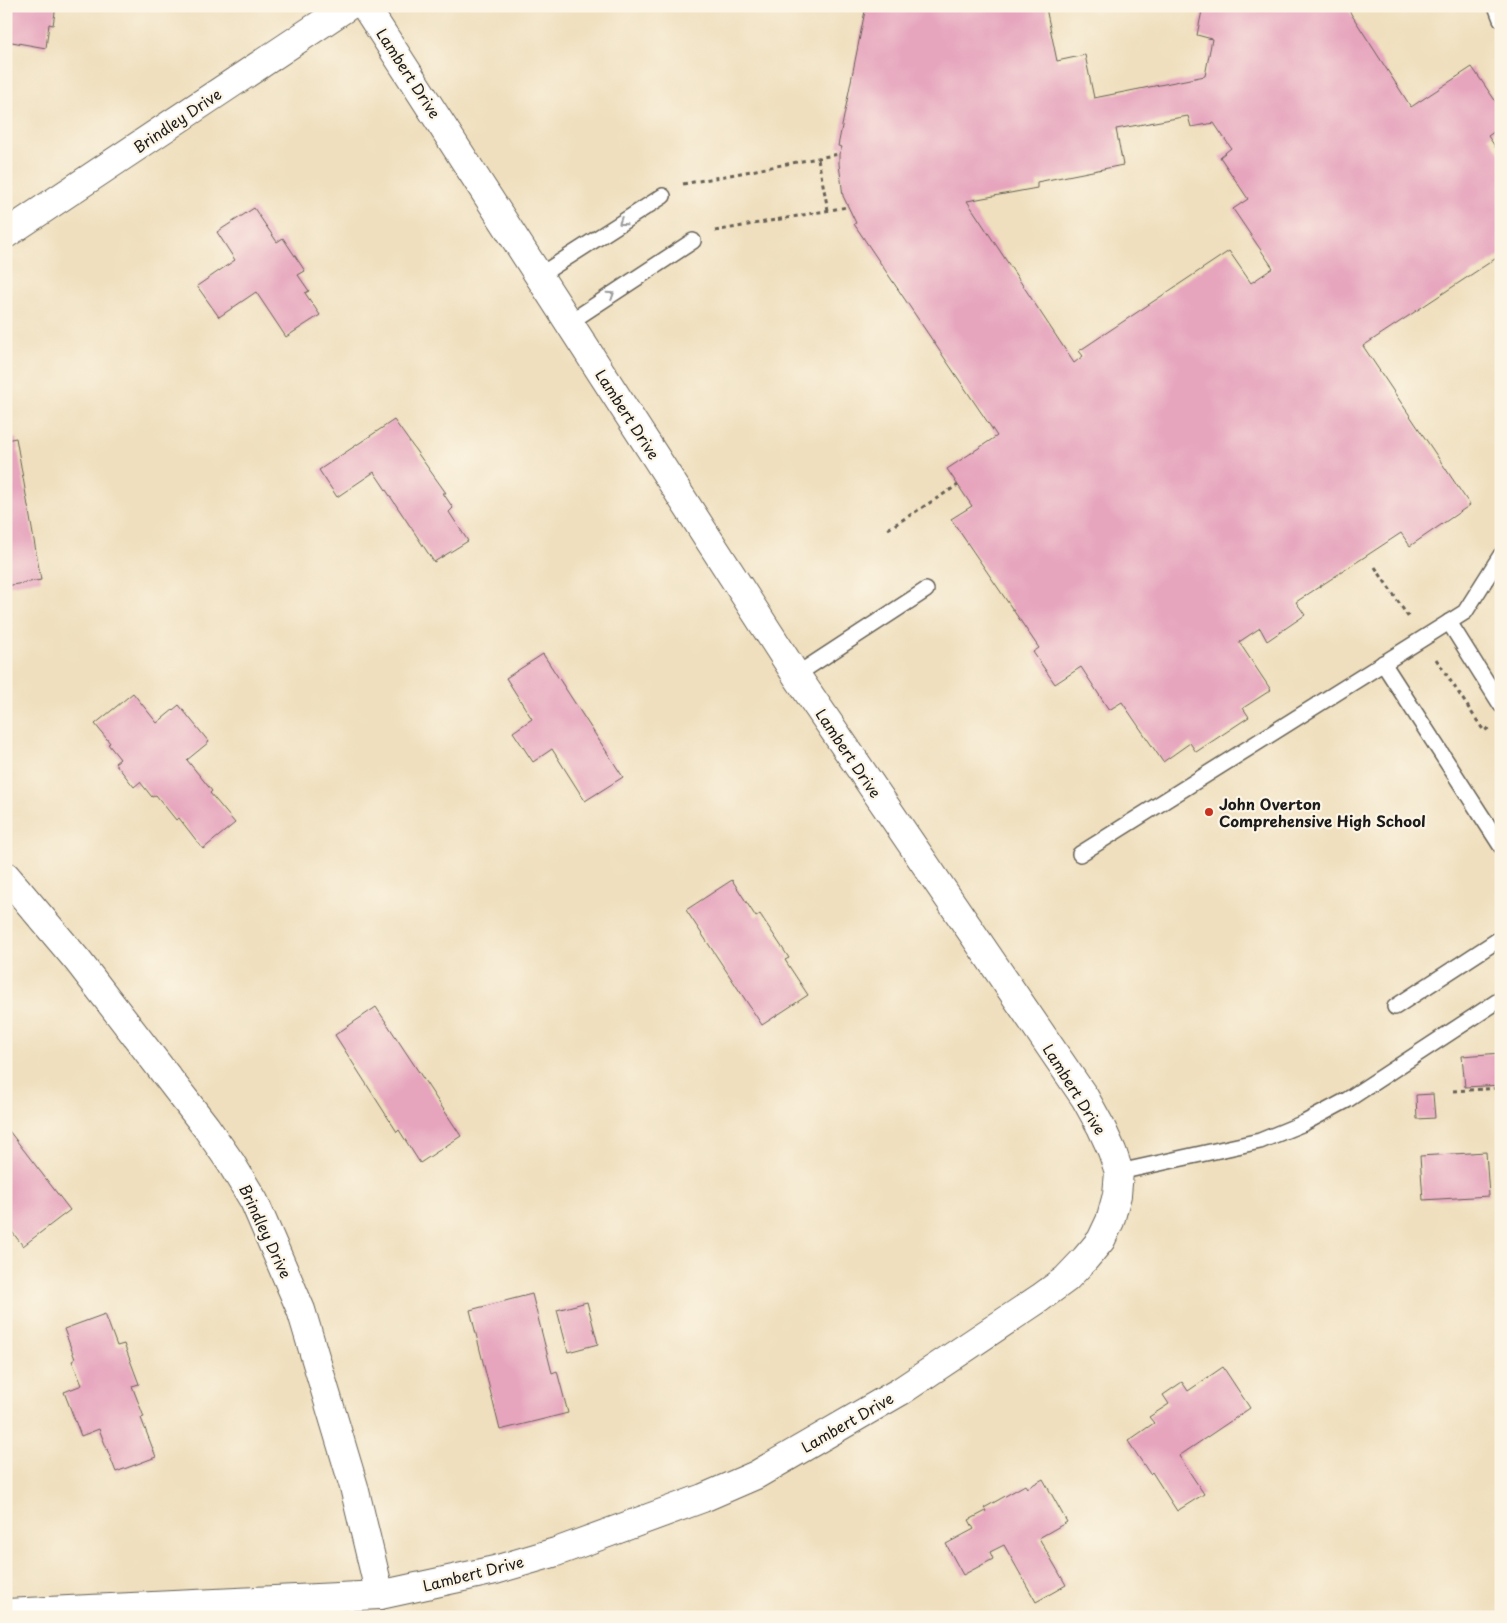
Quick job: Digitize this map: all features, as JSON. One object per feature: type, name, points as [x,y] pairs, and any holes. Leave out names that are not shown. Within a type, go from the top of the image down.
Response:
[{"type":"street","name":"Brindley Drive","points":[[6,234],[348,6]]},
{"type":"street","name":"Lambert Drive","points":[[6,1613],[380,1595],[495,1570],[556,1552],[632,1525],[703,1498],[756,1475],[901,1391],[1066,1279],[1086,1259],[1104,1234],[1110,1221],[1117,1195],[1120,1172],[1105,1135],[1085,1098],[796,675],[365,6]]},
{"type":"street","name":"Brindley Drive","points":[[6,876],[78,961],[200,1120],[232,1163],[254,1201],[301,1310],[354,1487],[380,1595]]},
{"type":"lane","points":[[1496,6],[1501,19]]},
{"type":"lane","points":[[540,275],[663,196]]},
{"type":"lane","points":[[570,322],[693,241]]},
{"type":"lane","points":[[1080,854],[1465,612],[1501,555]]},
{"type":"lane","points":[[796,675],[926,590]]},
{"type":"lane","points":[[1449,622],[1501,705]]},
{"type":"lane","points":[[1383,663],[1501,846]]},
{"type":"lane","points":[[1395,1007],[1501,938]]},
{"type":"lane","points":[[1120,1172],[1260,1141],[1278,1135],[1347,1100],[1501,999]]},
{"type":"path","points":[[676,185],[839,154]]},
{"type":"path","points":[[818,159],[828,210]]},
{"type":"path","points":[[710,232],[847,207]]},
{"type":"path","points":[[888,529],[958,485]]},
{"type":"path","points":[[1453,1091],[1501,1088]]},
{"type":"building","points":[[7,6],[56,6],[53,25],[49,24],[46,48],[6,41]]},
{"type":"building","points":[[866,6],[1036,6],[1046,8],[1057,61],[1085,55],[1094,98],[1205,76],[1212,39],[1197,35],[1203,6],[1346,6],[1411,107],[1472,67],[1501,109],[1501,127],[1488,136],[1501,155],[1501,255],[1363,346],[1470,505],[1410,546],[1401,533],[1296,602],[1305,615],[1267,641],[1260,628],[1239,642],[1271,690],[1243,708],[1249,717],[1196,752],[1190,743],[1163,762],[1122,702],[1109,710],[1081,667],[1055,684],[1033,652],[1039,648],[951,519],[972,506],[947,469],[997,436],[854,224],[856,223],[843,196],[839,164],[839,154],[842,147],[838,146]],"holes":[[[1188,116],[1191,127],[1214,123],[1231,148],[1220,157],[1248,199],[1233,209],[1273,268],[1251,283],[1229,251],[1079,351],[1083,356],[1074,363],[967,201],[1037,188],[1037,182],[1123,165],[1116,129]]]},
{"type":"building","points":[[254,208],[277,242],[283,238],[305,271],[298,275],[309,291],[305,293],[320,315],[286,337],[256,292],[219,317],[197,286],[235,260],[217,232]]},
{"type":"building","points":[[394,420],[446,493],[443,493],[453,508],[449,512],[468,541],[434,562],[374,472],[337,497],[319,470]]},
{"type":"building","points":[[16,438],[41,580],[6,586],[6,440]]},
{"type":"building","points":[[543,654],[623,777],[585,801],[552,749],[533,762],[513,732],[532,719],[506,678]]},
{"type":"building","points":[[133,693],[157,723],[179,705],[209,742],[187,760],[212,791],[210,793],[235,823],[203,849],[179,818],[176,820],[156,795],[152,797],[140,782],[134,787],[115,763],[120,759],[95,724]]},
{"type":"building","points":[[732,880],[756,917],[760,914],[789,958],[785,960],[808,995],[762,1025],[686,910]]},
{"type":"building","points":[[376,1007],[461,1136],[420,1163],[399,1130],[397,1132],[335,1035]]},
{"type":"building","points":[[1501,1053],[1501,1085],[1465,1087],[1462,1056]]},
{"type":"building","points":[[1433,1094],[1435,1118],[1417,1119],[1416,1095]]},
{"type":"building","points":[[6,1127],[70,1210],[23,1246],[6,1224]]},
{"type":"building","points":[[1486,1152],[1489,1196],[1423,1200],[1420,1156]]},
{"type":"building","points":[[532,1294],[552,1373],[557,1371],[568,1413],[500,1430],[470,1310]]},
{"type":"building","points":[[587,1302],[598,1344],[568,1352],[557,1310]]},
{"type":"building","points":[[105,1314],[117,1346],[124,1344],[139,1384],[132,1386],[144,1417],[141,1418],[156,1457],[116,1472],[99,1429],[81,1436],[64,1392],[82,1385],[72,1361],[75,1359],[64,1329]]},
{"type":"building","points":[[1223,1367],[1250,1408],[1179,1456],[1204,1494],[1177,1511],[1152,1472],[1150,1474],[1128,1441],[1154,1423],[1149,1417],[1169,1404],[1163,1395],[1182,1382],[1188,1391]]},
{"type":"building","points":[[1043,1479],[1067,1522],[1039,1538],[1066,1585],[1036,1602],[1004,1545],[990,1552],[993,1559],[963,1575],[946,1544],[974,1529],[969,1520],[986,1511],[984,1508],[1025,1485],[1027,1488]]},
{"type":"place","name":"John Overton Comprehensive High School","points":[[1209,812]]}]
